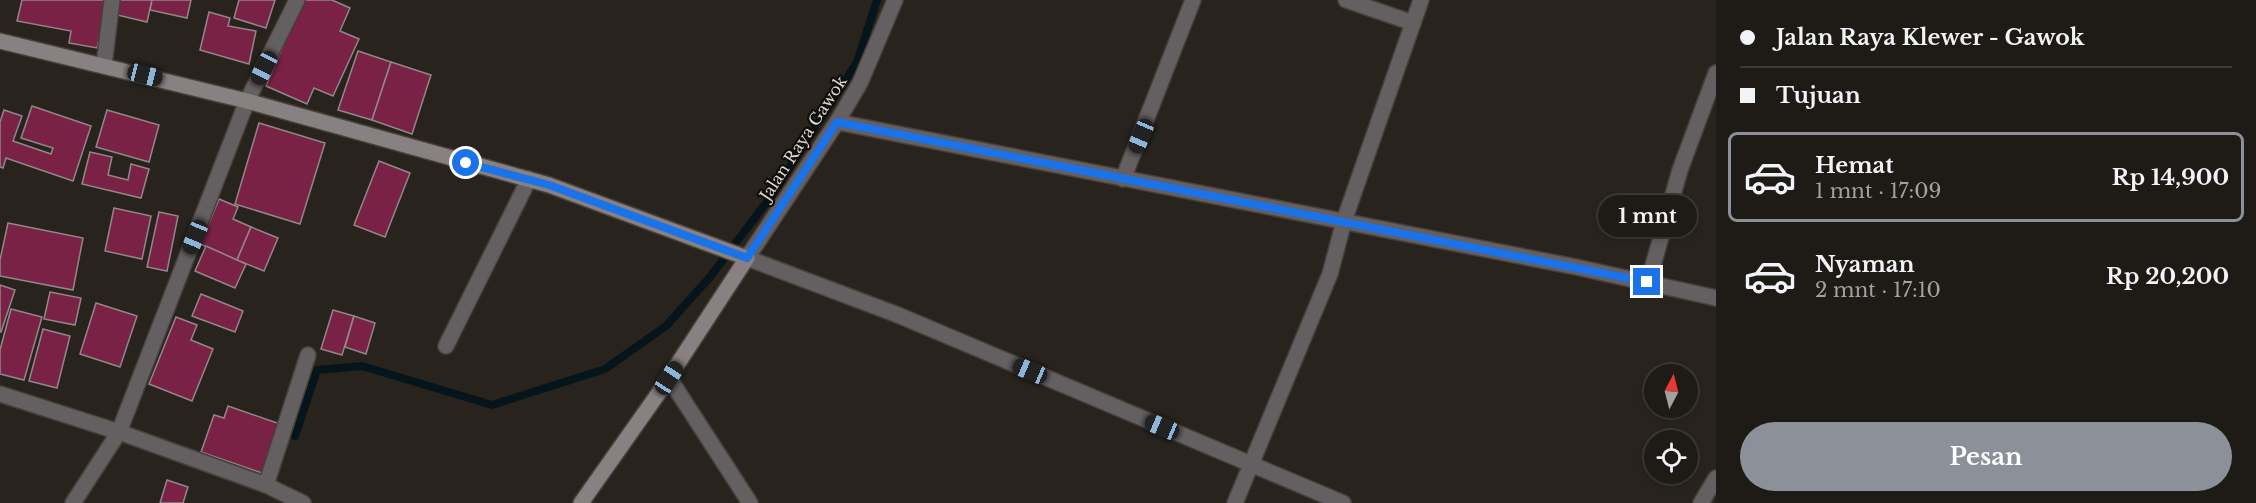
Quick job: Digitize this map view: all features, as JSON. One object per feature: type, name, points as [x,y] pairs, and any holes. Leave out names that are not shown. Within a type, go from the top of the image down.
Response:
[{"type":"main road","points":[[0,40],[247,101],[529,179],[747,258],[669,378],[580,503]]},
{"type":"street","points":[[104,65],[111,0]]},
{"type":"street","points":[[74,503],[119,432],[247,101],[297,0]]},
{"type":"street","name":"Jalan Raya Gawok","points":[[747,258],[837,122],[860,83],[895,0]]},
{"type":"street","points":[[1123,179],[1193,0]]},
{"type":"street","points":[[1346,0],[1413,23]]},
{"type":"street","points":[[1235,503],[1330,274],[1344,221],[1421,0]]},
{"type":"street","points":[[1647,282],[1680,170],[1716,73]]},
{"type":"street","points":[[837,122],[1344,221],[1716,298]]},
{"type":"street","points":[[446,346],[529,179]]},
{"type":"street","points":[[747,258],[898,315],[1343,503]]},
{"type":"street","points":[[266,485],[308,355]]},
{"type":"street","points":[[669,378],[750,503]]},
{"type":"street","points":[[0,394],[119,432],[266,485],[293,500]]},
{"type":"street","points":[[1701,503],[1716,478]]},
{"type":"building","points":[[22,0],[108,0],[97,48],[69,43],[71,31],[17,21]]},
{"type":"building","points":[[116,0],[152,0],[147,22],[113,14]]},
{"type":"building","points":[[152,0],[191,0],[187,18],[150,10]]},
{"type":"building","points":[[239,0],[275,0],[266,28],[234,18]]},
{"type":"building","points":[[303,0],[332,0],[350,8],[340,31],[359,39],[333,96],[314,88],[307,104],[266,86]]},
{"type":"building","points":[[209,12],[230,18],[228,26],[256,31],[249,64],[200,50]]},
{"type":"building","points":[[358,51],[391,62],[372,120],[338,110]]},
{"type":"building","points":[[391,62],[431,75],[412,134],[372,120]]},
{"type":"building","points":[[32,106],[91,126],[73,181],[6,158],[3,168],[0,167],[0,122],[4,110],[22,116],[13,141],[51,154],[53,148],[21,138]]},
{"type":"building","points":[[107,110],[159,125],[149,162],[96,147]]},
{"type":"building","points":[[259,123],[325,143],[300,224],[235,204]]},
{"type":"building","points":[[90,152],[112,157],[108,175],[128,180],[131,164],[149,169],[141,198],[82,184]]},
{"type":"building","points":[[379,161],[410,173],[385,237],[354,225]]},
{"type":"building","points":[[219,199],[238,207],[233,219],[251,227],[237,260],[200,244]]},
{"type":"building","points":[[114,208],[151,216],[142,259],[105,251]]},
{"type":"building","points":[[159,212],[178,216],[167,271],[147,267]]},
{"type":"building","points":[[8,223],[83,238],[73,290],[0,276],[0,260]]},
{"type":"building","points":[[251,227],[278,238],[264,271],[237,260]]},
{"type":"building","points":[[206,246],[246,264],[235,288],[195,271]]},
{"type":"building","points":[[0,285],[15,290],[1,332],[0,331]]},
{"type":"building","points":[[50,292],[81,298],[75,325],[44,319]]},
{"type":"building","points":[[201,294],[243,311],[235,332],[192,316]]},
{"type":"building","points":[[96,303],[137,316],[120,367],[80,354]]},
{"type":"building","points":[[11,309],[42,317],[24,380],[0,374],[0,350]]},
{"type":"building","points":[[333,310],[354,316],[342,355],[321,349]]},
{"type":"building","points":[[354,316],[375,323],[366,354],[345,347]]},
{"type":"building","points":[[176,317],[197,325],[191,340],[213,349],[192,401],[149,384]]},
{"type":"building","points":[[43,329],[70,336],[57,388],[29,381]]},
{"type":"building","points":[[228,406],[280,424],[262,473],[201,452],[214,415],[224,418]]},
{"type":"building","points":[[167,480],[188,487],[183,503],[160,503]]},
{"type":"waterway","points":[[295,436],[317,370],[362,366],[492,405],[605,369],[666,326],[710,277],[772,195],[857,62],[877,0]]},
{"type":"route","points":[[466,163],[549,185],[747,258],[837,122],[1647,282]]}]
